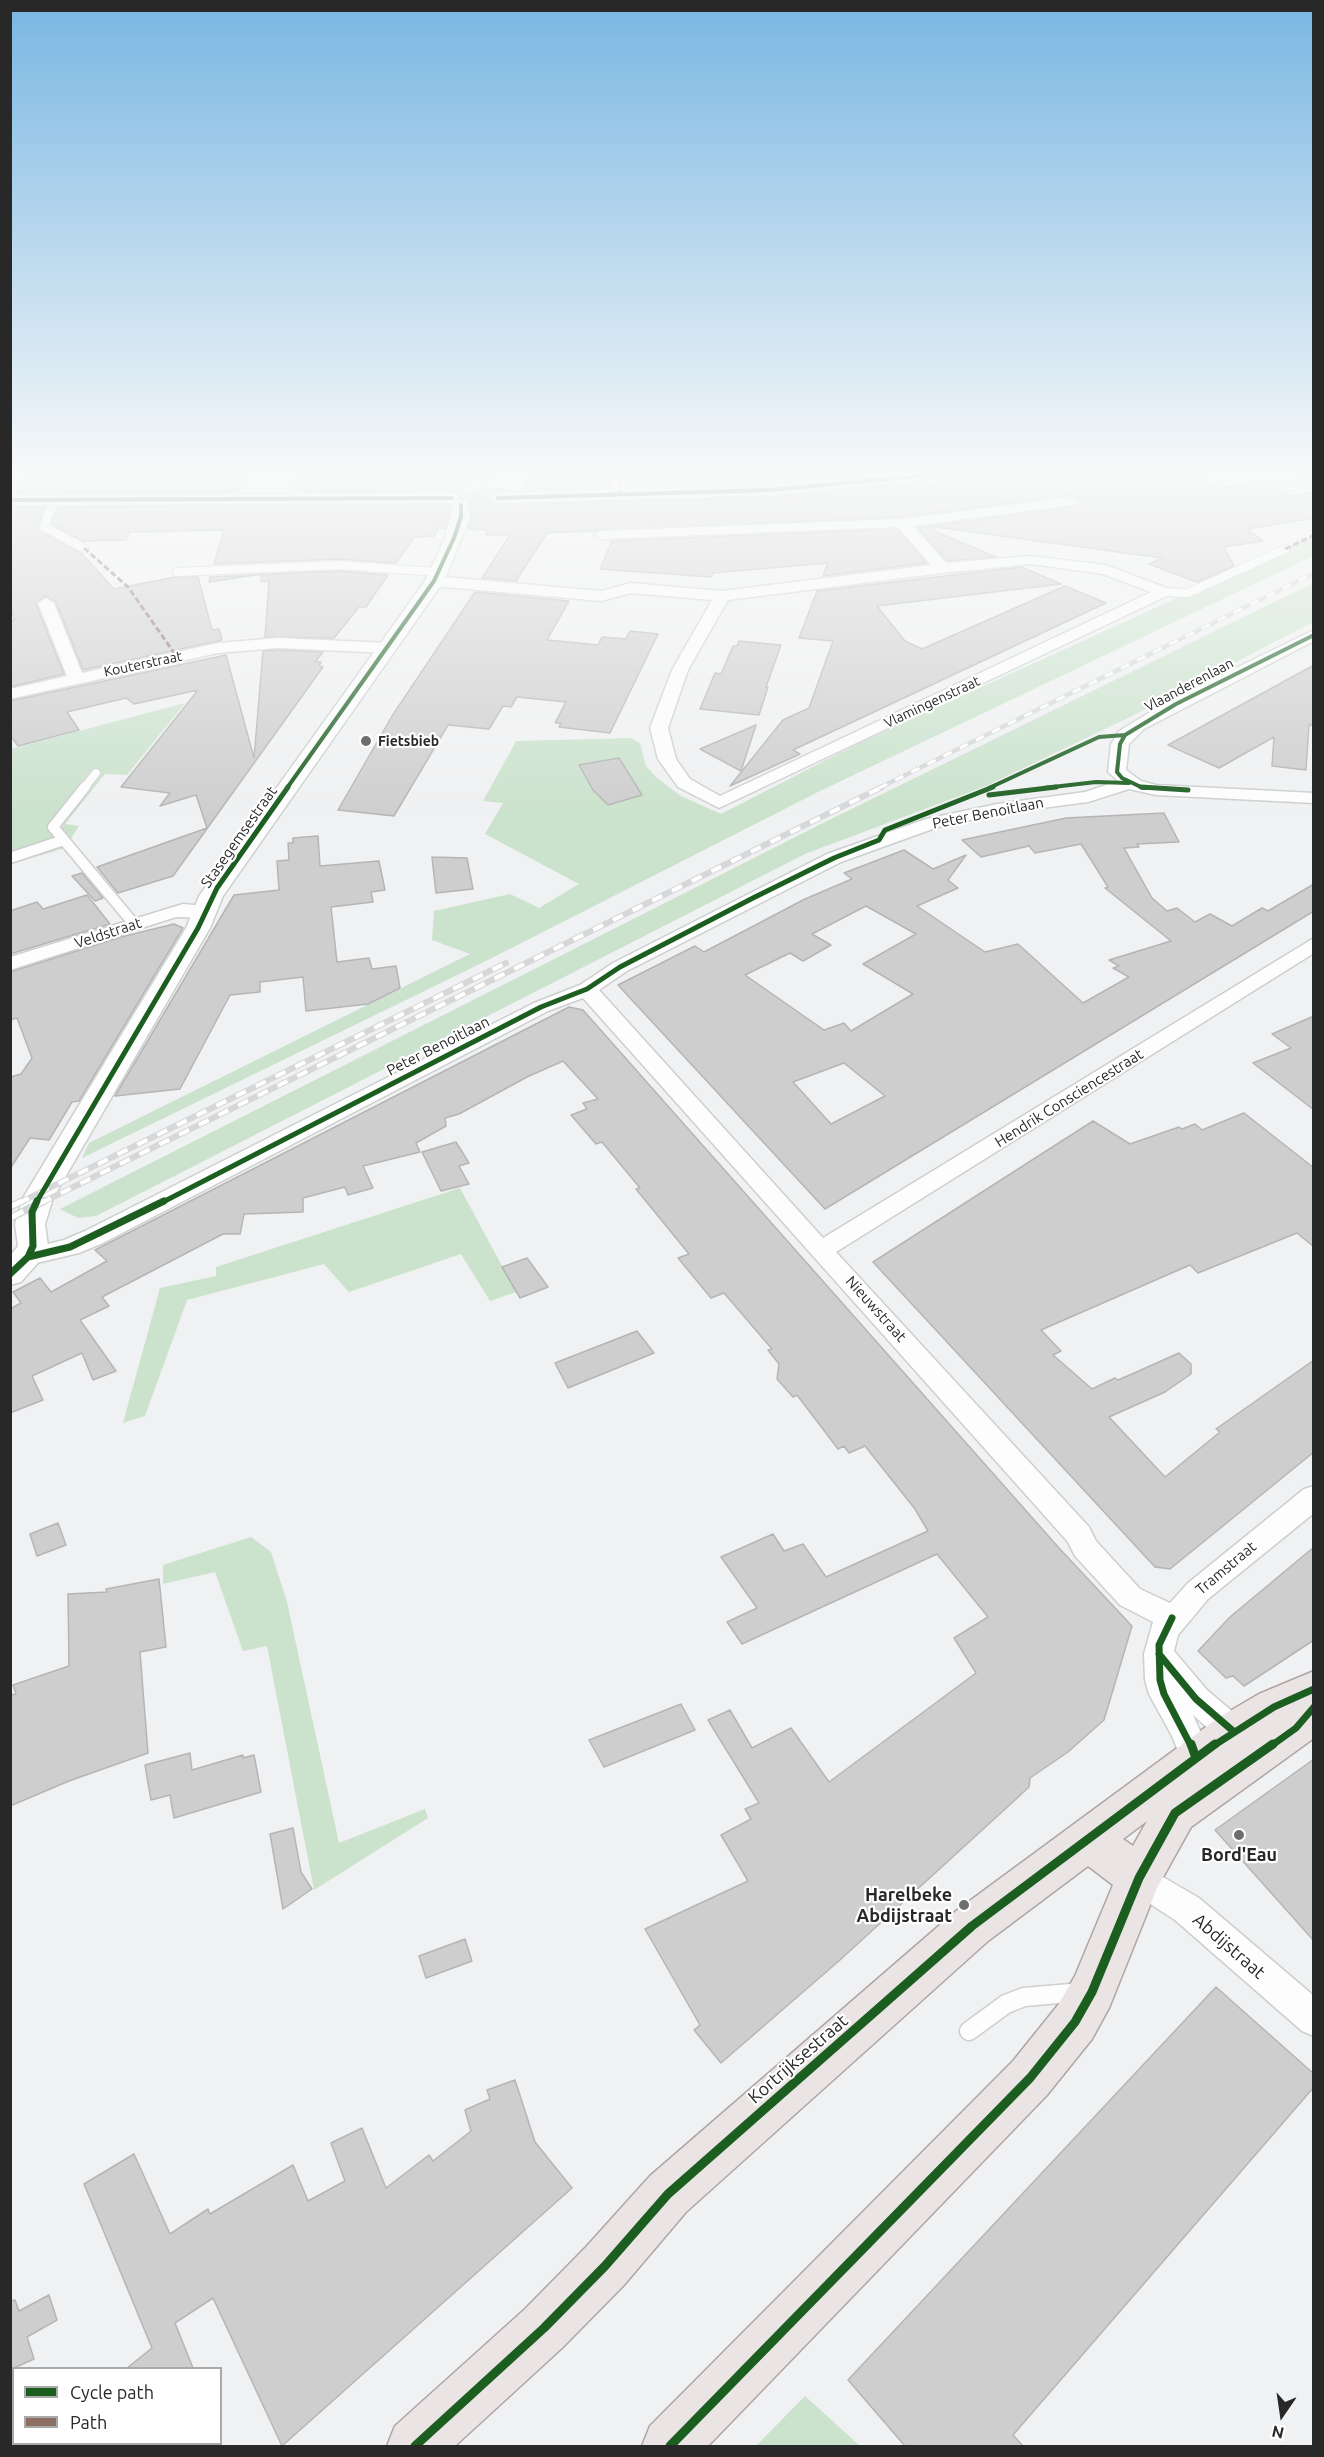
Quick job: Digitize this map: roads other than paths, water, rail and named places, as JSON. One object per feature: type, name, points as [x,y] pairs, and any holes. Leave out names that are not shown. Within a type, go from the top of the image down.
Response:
[{"type":"main road","points":[[670,2446],[1030,2078],[1075,2022],[1092,1992],[1139,1878],[1175,1813],[1246,1743],[1274,1707],[1314,1689]]},
{"type":"main road","points":[[1246,1743],[1296,1728],[1314,1707]]},
{"type":"main road","name":"Kortrijksestraat","points":[[415,2446],[544,2328],[605,2266],[668,2194],[972,1926],[1196,1758],[1246,1743]]},
{"type":"main road","points":[[1089,1840],[1139,1878]]},
{"type":"street","name":"Stasegemsestraat","points":[[19,1266],[33,1245],[32,1212],[38,1198],[206,912],[216,888],[388,648],[429,587]]},
{"type":"street","points":[[524,587],[601,596],[631,588],[722,596],[795,587]]},
{"type":"street","points":[[1150,587],[1164,592]]},
{"type":"street","name":"Vlamingenstraat","points":[[722,596],[680,670],[659,728],[667,759],[684,783],[719,803],[1164,592]]},
{"type":"street","points":[[46,603],[76,679]]},
{"type":"street","name":"Vlaanderenlaan","points":[[1129,783],[1117,772],[1120,744],[1125,735],[1176,704],[1314,635]]},
{"type":"street","name":"Kouterstraat","points":[[10,694],[218,648],[278,643],[388,648]]},
{"type":"street","points":[[1129,783],[1156,790],[1314,798]]},
{"type":"street","name":"Peter Benoitlaan","points":[[19,1266],[94,1237],[541,1007],[587,989],[620,967],[834,858],[879,840],[975,813],[1088,797],[1129,783]]},
{"type":"street","name":"Veldstraat","points":[[10,964],[183,909],[206,912]]},
{"type":"street","name":"Hendrik Consciencestraat","points":[[822,1250],[1314,944]]},
{"type":"street","name":"Nieuwstraat","points":[[587,989],[696,1113],[1079,1535],[1085,1548],[1130,1597],[1172,1618]]},
{"type":"street","name":"Tramstraat","points":[[1196,1758],[1186,1731],[1164,1694],[1159,1654],[1164,1630],[1172,1618],[1198,1591],[1314,1497]]},
{"type":"street","points":[[1159,1654],[1196,1699],[1246,1743]]},
{"type":"street","name":"Abdijstraat","points":[[1139,1878],[1187,1909],[1314,2019]]},
{"type":"lane","points":[[1164,592],[1188,593],[1202,587]]},
{"type":"lane","points":[[96,773],[53,827],[135,924]]},
{"type":"lane","points":[[10,858],[64,840]]},
{"type":"lane","points":[[969,2031],[1006,2004],[1024,1997],[1092,1992]]},
{"type":"railway","points":[[879,788],[1286,587]]},
{"type":"railway","points":[[41,1203],[882,787]]},
{"type":"railway","points":[[19,1203],[506,963]]},
{"type":"railway","points":[[10,1207],[22,1201]]},
{"type":"railway","points":[[10,1218],[44,1201]]},
{"type":"place","name":"Fietsbieb","points":[[366,741]]},
{"type":"place","name":"Bord'Eau","points":[[1239,1835]]},
{"type":"place","name":"Harelbeke Abdijstraat","points":[[964,1905]]}]
